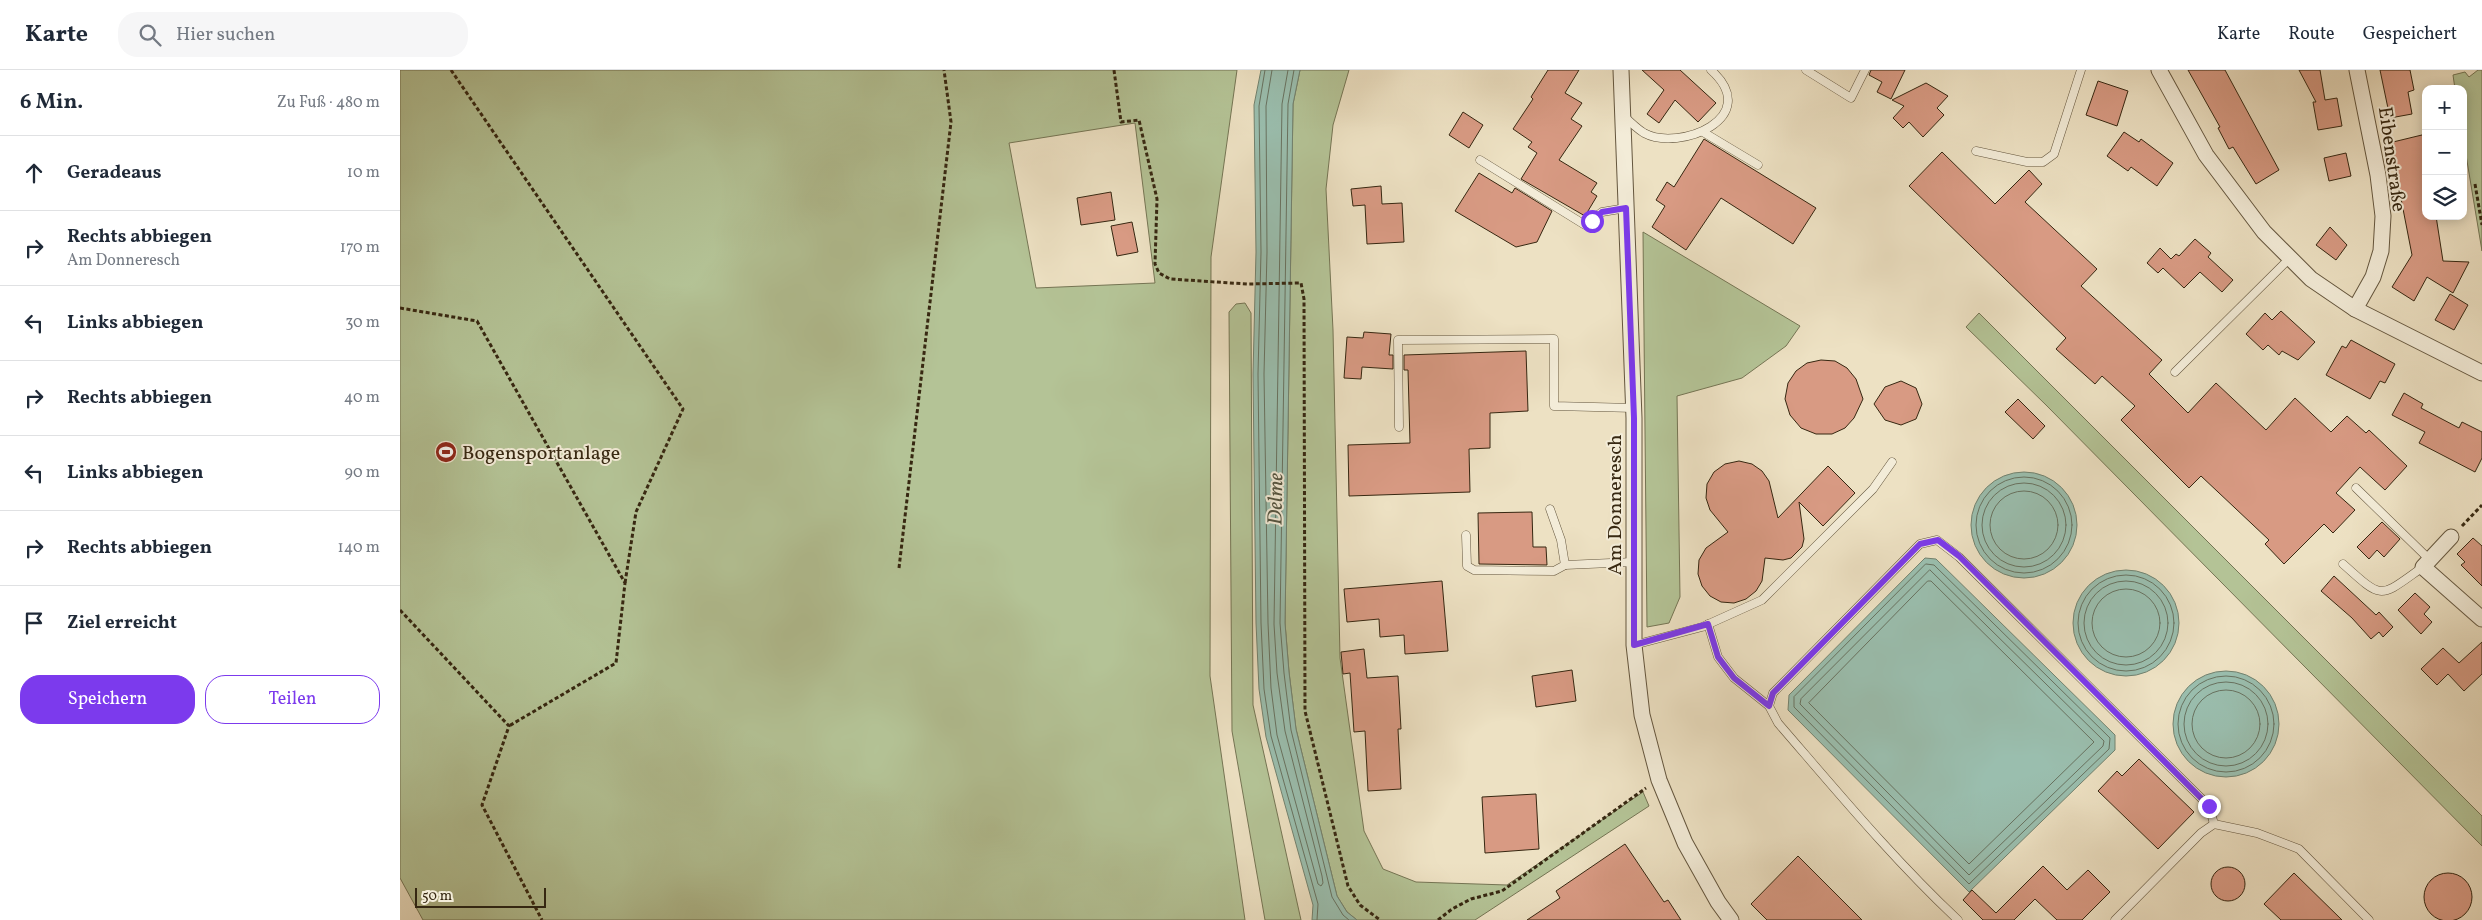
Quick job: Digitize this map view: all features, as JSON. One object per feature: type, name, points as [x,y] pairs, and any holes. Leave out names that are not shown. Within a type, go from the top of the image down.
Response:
[{"type":"street","name":"Am Donneresch","points":[[1621,70],[1634,408],[1634,645],[1642,715],[1659,780],[1685,843],[1718,902],[1731,920]]},
{"type":"street","points":[[2159,70],[2206,155],[2264,232],[2311,279],[2356,309],[2482,373]]},
{"type":"street","name":"Eibenstraße","points":[[2356,309],[2374,277],[2381,251],[2383,216],[2378,175],[2357,70]]},
{"type":"street","points":[[2451,537],[2427,563],[2482,619]]},
{"type":"lane","points":[[1622,114],[1645,134],[1664,137],[1703,132],[1725,114],[1728,99],[1723,85],[1711,70]]},
{"type":"lane","points":[[1806,70],[1851,98],[1865,70]]},
{"type":"lane","points":[[1976,151],[2027,162],[2042,162],[2054,154],[2081,70]]},
{"type":"lane","points":[[1703,132],[1758,165]]},
{"type":"lane","points":[[1480,160],[1585,225],[1602,212],[1626,208]]},
{"type":"lane","points":[[2175,372],[2290,258]]},
{"type":"lane","points":[[1399,426],[1398,340],[1554,339],[1554,406],[1634,408]]},
{"type":"lane","points":[[1634,645],[1708,624],[1762,600],[1873,489],[1892,462]]},
{"type":"lane","points":[[2342,564],[2367,586],[2376,592],[2382,592],[2393,589],[2427,563],[2356,488]]},
{"type":"lane","points":[[1550,510],[1561,540],[1565,565]]},
{"type":"lane","points":[[1466,535],[1467,566],[1474,570],[1554,571],[1565,565],[1634,562]]},
{"type":"lane","points":[[1769,706],[1773,693],[1920,544],[1938,540],[1959,556],[2209,806],[2214,824]]},
{"type":"lane","points":[[1708,624],[1718,657],[1734,678],[1769,706],[1778,723],[1867,826],[1924,889],[1958,920]]},
{"type":"lane","points":[[2115,920],[2201,833],[2214,824],[2257,833],[2299,850],[2369,920]]},
{"type":"path","points":[[451,70],[683,409],[636,512],[625,583],[616,663],[509,726],[482,805],[542,920]]},
{"type":"path","points":[[900,568],[951,122],[944,70]]},
{"type":"path","points":[[1114,70],[1121,122],[1139,120],[1157,198],[1155,264],[1159,273],[1170,279],[1247,284],[1301,283],[1304,299],[1305,711],[1348,886],[1360,905],[1380,920]]},
{"type":"path","points":[[2475,184],[2482,225]]},
{"type":"path","points":[[400,308],[477,321],[625,583]]},
{"type":"path","points":[[2451,537],[2482,505]]},
{"type":"path","points":[[400,610],[509,726]]},
{"type":"path","points":[[1438,920],[1452,909],[1471,899],[1502,891],[1641,790],[1659,780]]},
{"type":"shaded area","points":[[400,70],[1237,70],[1211,257],[1210,676],[1245,920],[423,920],[400,878]],"holes":[[[1135,123],[1155,283],[1036,288],[1009,143]]]},
{"type":"shaded area","points":[[1300,70],[1349,70],[1333,125],[1326,189],[1333,330],[1340,658],[1364,831],[1383,869],[1416,882],[1507,885],[1643,792],[1649,806],[1475,920],[1357,920],[1347,912],[1337,896],[1296,729],[1285,623],[1293,104]]},
{"type":"shaded area","points":[[2478,70],[2482,70],[2482,251],[2467,161],[2467,85],[2454,85],[2453,75],[2465,72],[2469,77]]},
{"type":"shaded area","points":[[1643,232],[1800,326],[1786,346],[1742,378],[1677,396],[1680,597],[1669,623],[1647,627]]},
{"type":"shaded area","points":[[1245,303],[1251,313],[1253,705],[1301,920],[1265,920],[1232,731],[1229,312],[1236,304]]},
{"type":"shaded area","points":[[1979,313],[2482,816],[2482,846],[2046,405],[1966,327]]},
{"type":"water","name":"Delme","points":[[1261,70],[1300,70],[1293,104],[1285,623],[1289,672],[1296,729],[1337,896],[1347,912],[1357,920],[1312,920],[1313,905],[1266,737],[1259,689],[1256,623],[1253,374],[1256,252],[1254,105]]},
{"type":"water","points":[[2024,472],[2044,476],[2062,487],[2073,505],[2077,525],[2073,545],[2062,563],[2044,574],[2024,578],[2004,574],[1986,563],[1975,545],[1971,525],[1975,505],[1986,487],[2004,476]]},
{"type":"water","points":[[1925,558],[1936,559],[2115,735],[2115,750],[1969,892],[1788,710],[1789,695]]},
{"type":"water","points":[[2126,570],[2146,574],[2164,585],[2175,603],[2179,623],[2175,643],[2164,661],[2146,672],[2126,676],[2106,672],[2088,661],[2077,643],[2073,623],[2077,603],[2088,585],[2106,574]]},
{"type":"water","points":[[2226,671],[2246,675],[2264,686],[2275,704],[2279,724],[2275,744],[2264,762],[2246,773],[2226,777],[2206,773],[2188,762],[2177,744],[2173,724],[2177,704],[2188,686],[2206,675]]},
{"type":"building","points":[[1548,70],[1579,70],[1565,93],[1582,103],[1571,119],[1582,126],[1559,160],[1597,183],[1591,192],[1597,196],[1585,216],[1521,179],[1537,153],[1528,147],[1532,142],[1513,129],[1533,99],[1531,97]]},
{"type":"building","points":[[1642,70],[1680,70],[1716,103],[1698,122],[1675,100],[1659,123],[1647,114],[1664,90]]},
{"type":"building","points":[[1871,70],[1905,70],[1891,99],[1877,92],[1882,82],[1869,75]]},
{"type":"building","points":[[2188,70],[2225,70],[2279,170],[2256,184],[2233,147],[2229,149],[2218,128],[2220,127]]},
{"type":"building","points":[[2299,70],[2320,70],[2325,100],[2337,98],[2342,126],[2318,130],[2313,102],[2316,102]]},
{"type":"building","points":[[2380,70],[2410,70],[2414,90],[2408,92],[2412,114],[2390,118]]},
{"type":"building","points":[[2098,81],[2128,91],[2117,126],[2086,115]]},
{"type":"building","points":[[1926,83],[1948,96],[1937,108],[1944,115],[1923,137],[1909,122],[1903,128],[1893,118],[1904,106],[1892,100]]},
{"type":"building","points":[[1463,112],[1483,125],[1469,148],[1449,135]]},
{"type":"building","points":[[2124,132],[2139,142],[2141,139],[2173,163],[2157,186],[2131,167],[2128,171],[2107,156]]},
{"type":"building","points":[[2422,135],[2422,220],[2437,220],[2443,261],[2469,262],[2453,293],[2427,277],[2414,301],[2392,287],[2412,255],[2396,173],[2393,142]]},
{"type":"building","points":[[1704,139],[1816,208],[1793,244],[1721,198],[1686,250],[1652,227],[1665,206],[1656,200],[1667,182],[1674,187]]},
{"type":"building","points":[[1942,152],[1995,204],[2029,170],[2042,184],[2025,202],[2097,269],[2081,286],[2162,360],[2149,374],[2188,413],[2216,383],[2266,430],[2295,398],[2331,432],[2347,416],[2366,433],[2369,430],[2407,466],[2385,490],[2360,467],[2336,493],[2355,510],[2333,533],[2324,524],[2284,564],[2265,544],[2269,540],[2201,476],[2189,488],[2121,420],[2135,406],[2102,376],[2095,384],[2056,349],[2066,338],[1909,186]]},
{"type":"building","points":[[2346,153],[2351,176],[2329,181],[2324,158]]},
{"type":"building","points":[[1479,173],[1512,193],[1515,188],[1552,211],[1537,242],[1516,247],[1455,211]]},
{"type":"building","points":[[1381,186],[1382,204],[1402,203],[1404,242],[1367,244],[1365,205],[1353,206],[1351,189]]},
{"type":"building","points":[[1111,192],[1115,220],[1081,225],[1077,198]]},
{"type":"building","points":[[1132,222],[1138,252],[1117,256],[1111,226]]},
{"type":"building","points":[[2330,227],[2347,245],[2336,260],[2316,245]]},
{"type":"building","points":[[2195,239],[2211,253],[2208,257],[2233,280],[2222,292],[2200,272],[2184,288],[2163,268],[2158,273],[2147,263],[2160,248],[2171,259],[2176,254],[2179,256]]},
{"type":"building","points":[[2450,294],[2468,305],[2454,330],[2435,320]]},
{"type":"building","points":[[2281,311],[2315,342],[2298,360],[2282,351],[2279,355],[2268,345],[2263,350],[2246,334],[2265,313],[2272,320]]},
{"type":"building","points":[[1364,332],[1391,334],[1389,355],[1393,355],[1393,369],[1362,367],[1361,379],[1344,378],[1347,337],[1363,338]]},
{"type":"building","points":[[2351,340],[2395,364],[2385,383],[2380,381],[2370,399],[2326,375],[2342,346],[2346,348]]},
{"type":"building","points":[[1526,351],[1528,411],[1490,413],[1490,448],[1469,449],[1470,492],[1349,496],[1348,445],[1410,443],[1408,370],[1404,370],[1404,355]]},
{"type":"building","points":[[1821,360],[1835,361],[1847,368],[1856,379],[1863,399],[1854,418],[1845,428],[1832,434],[1816,434],[1801,428],[1790,415],[1785,399],[1788,383],[1796,371],[1807,363]]},
{"type":"building","points":[[1901,381],[1916,388],[1922,404],[1916,419],[1901,425],[1885,420],[1874,404],[1885,387]]},
{"type":"building","points":[[2404,393],[2423,404],[2421,408],[2459,428],[2462,422],[2482,432],[2482,458],[2475,472],[2419,443],[2425,432],[2392,415]]},
{"type":"building","points":[[2018,399],[2045,426],[2033,439],[2005,412]]},
{"type":"building","points":[[1739,461],[1752,464],[1762,471],[1769,481],[1778,518],[1828,466],[1855,493],[1823,526],[1799,502],[1804,539],[1802,547],[1791,558],[1783,560],[1765,558],[1762,581],[1756,591],[1746,599],[1734,603],[1721,602],[1710,596],[1702,586],[1698,574],[1699,560],[1706,548],[1728,532],[1710,510],[1706,498],[1707,484],[1714,472],[1725,464]]},
{"type":"building","points":[[1532,512],[1533,547],[1546,547],[1547,565],[1479,564],[1478,513]]},
{"type":"building","points":[[2382,522],[2400,539],[2384,557],[2377,550],[2369,559],[2357,547]]},
{"type":"building","points":[[2473,538],[2482,546],[2482,586],[2461,565],[2465,562],[2457,554]]},
{"type":"building","points":[[2334,576],[2376,615],[2379,612],[2393,627],[2383,637],[2379,632],[2371,639],[2352,618],[2321,591]]},
{"type":"building","points":[[1442,581],[1448,651],[1405,654],[1404,635],[1380,637],[1379,619],[1347,622],[1344,589]]},
{"type":"building","points":[[2415,593],[2430,607],[2424,614],[2432,622],[2421,634],[2398,610]]},
{"type":"building","points":[[2482,642],[2482,674],[2464,691],[2448,674],[2437,685],[2421,669],[2443,648],[2459,663]]},
{"type":"building","points":[[1364,649],[1367,678],[1398,676],[1401,729],[1398,729],[1401,789],[1368,791],[1365,731],[1354,732],[1350,673],[1343,674],[1341,652]]},
{"type":"building","points":[[1572,670],[1576,701],[1536,707],[1532,676]]},
{"type":"building","points":[[2139,759],[2194,812],[2158,849],[2098,791],[2117,771],[2122,776]]},
{"type":"building","points":[[1536,794],[1539,849],[1485,853],[1482,797]]},
{"type":"building","points":[[1625,844],[1664,902],[1668,900],[1681,920],[1527,920],[1560,898],[1556,891]]},
{"type":"building","points":[[1798,856],[1862,920],[1767,920],[1751,904]]},
{"type":"building","points":[[2043,866],[2067,890],[2088,870],[2110,892],[2082,920],[2057,920],[2035,899],[2014,920],[1983,920],[1963,900],[1972,890],[1996,913]]},
{"type":"building","points":[[2228,867],[2240,872],[2245,884],[2240,896],[2228,901],[2216,896],[2211,884],[2216,872]]},
{"type":"building","points":[[2294,873],[2342,920],[2281,920],[2264,904]]},
{"type":"building","points":[[2443,873],[2453,873],[2462,877],[2468,883],[2471,888],[2471,906],[2462,917],[2453,921],[2443,921],[2434,917],[2428,911],[2424,902],[2424,892],[2428,883],[2434,877]]},
{"type":"place","name":"Bogensportanlage","points":[[446,452]]},
{"type":"route","points":[[1592,221],[1602,212],[1626,208],[1634,418],[1634,645],[1708,624],[1718,657],[1734,678],[1751,694],[1769,706],[1773,693],[1920,544],[1938,540],[1959,556],[2209,806]]}]
